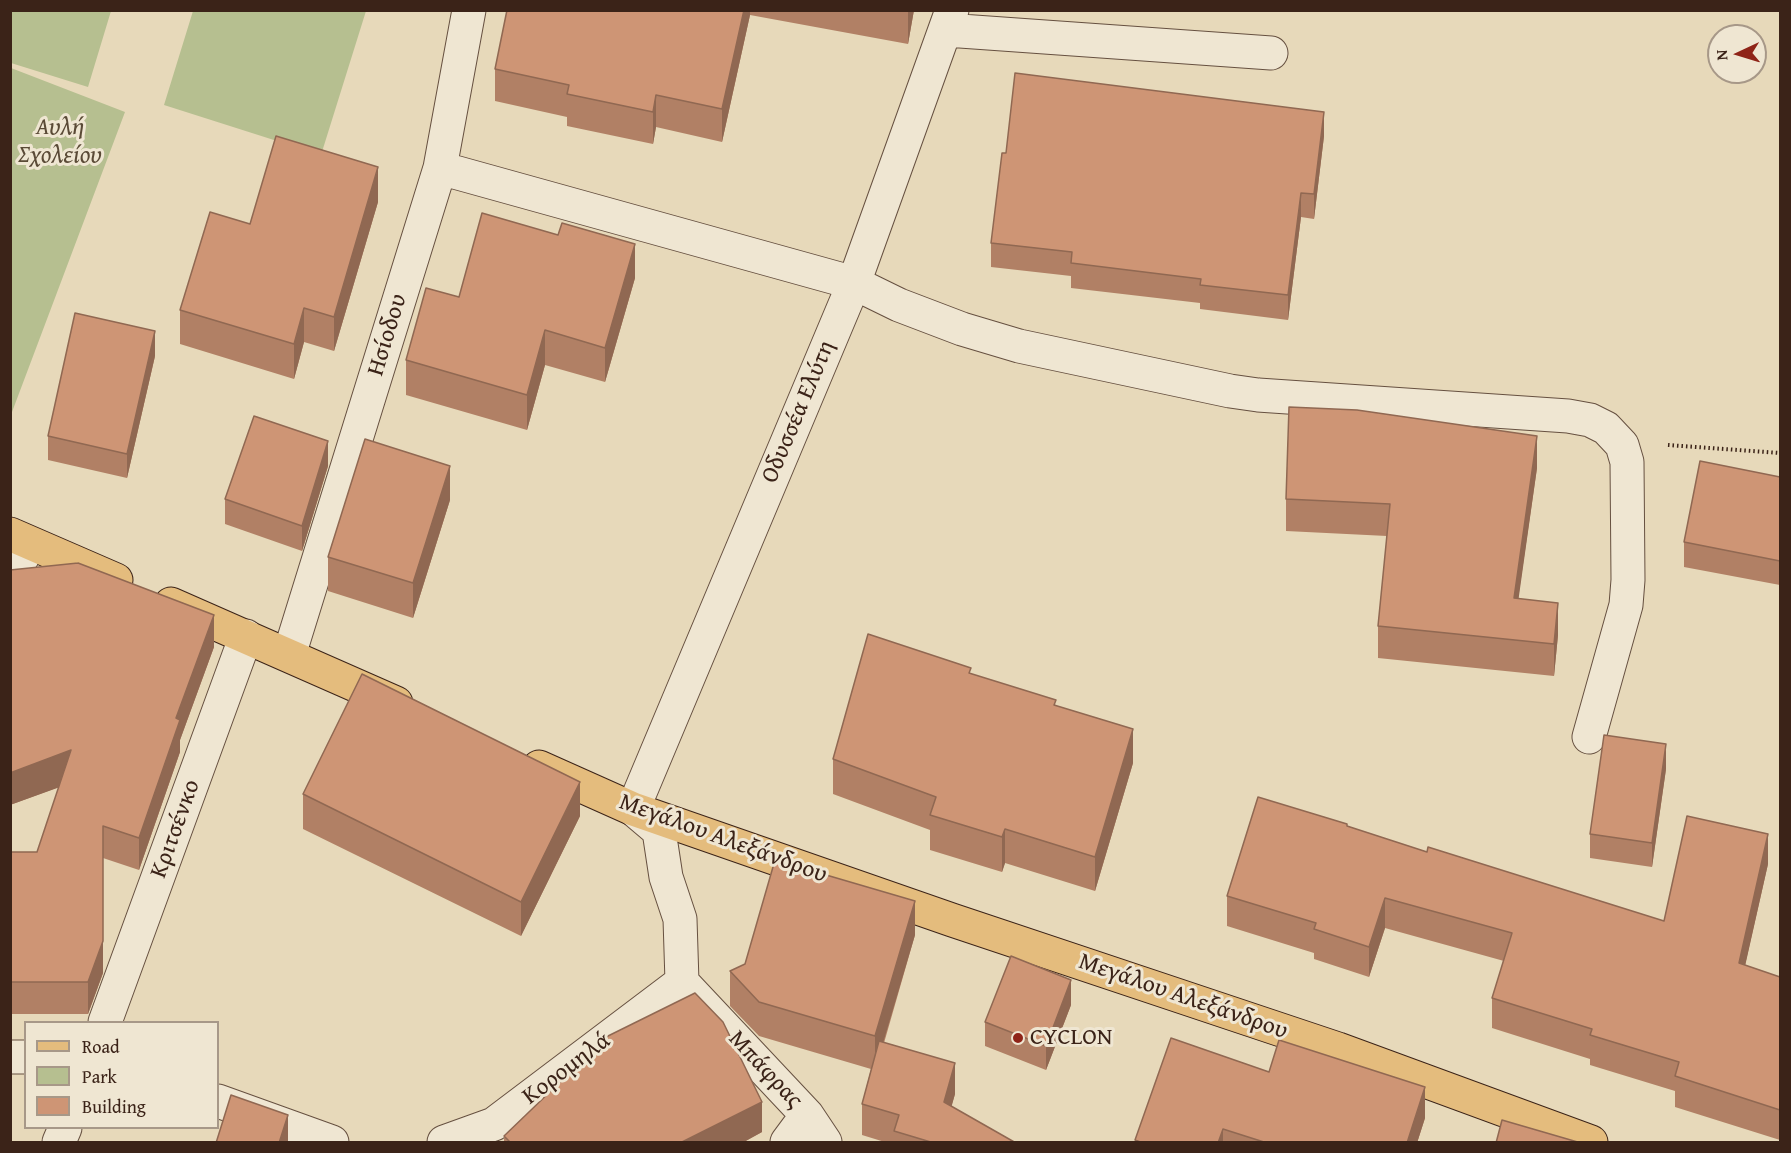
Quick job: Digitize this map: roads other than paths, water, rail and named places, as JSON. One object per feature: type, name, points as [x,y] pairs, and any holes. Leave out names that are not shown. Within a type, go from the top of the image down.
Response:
[{"type":"main road","points":[[21,539],[418,713]]},
{"type":"main road","name":"Μεγάλου Αλεξάνδρου","points":[[514,756],[633,809],[952,920],[1338,1049],[1591,1143]]},
{"type":"street","name":"Ησίοδου","points":[[289,655],[440,168],[469,10]]},
{"type":"street","points":[[949,20],[1271,54]]},
{"type":"street","name":"Οδυσσέα Ελύτη","points":[[633,809],[854,283],[949,20]]},
{"type":"street","points":[[440,168],[854,283],[899,306],[962,329],[1019,346],[1218,388],[1277,397],[1568,416],[1590,420],[1606,428],[1622,445],[1627,462],[1628,580],[1626,605],[1589,737]]},
{"type":"street","points":[[10,576],[21,539]]},
{"type":"street","name":"Κριτσένκο","points":[[106,1021],[246,636]]},
{"type":"street","points":[[633,809],[659,831],[666,877],[680,919],[682,982]]},
{"type":"street","name":"Μπάφρας","points":[[682,982],[807,1115],[825,1143]]},
{"type":"street","name":"Κορομηλά","points":[[444,1143],[494,1124],[682,982]]},
{"type":"street","points":[[219,1101],[332,1143]]},
{"type":"street","points":[[787,1143],[807,1115]]},
{"type":"street","points":[[59,1143],[65,1129]]},
{"type":"place","name":"CYCLON","points":[[1018,1038]]},
{"type":"park label","name":"Αυλή Σχολείου","points":[[60,142]]}]
